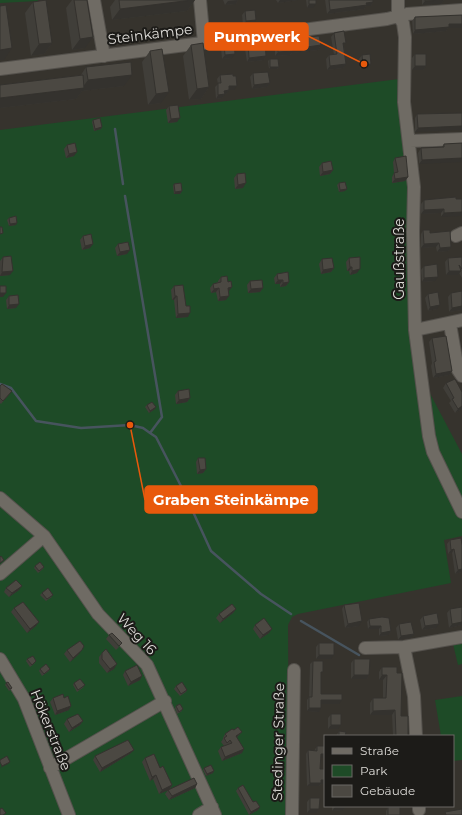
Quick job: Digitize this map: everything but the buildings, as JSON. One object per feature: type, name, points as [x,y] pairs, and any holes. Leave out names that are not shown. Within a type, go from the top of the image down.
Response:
[{"type":"street","points":[[94,0],[104,56]]},
{"type":"street","points":[[200,0],[204,43]]},
{"type":"street","name":"Gaußstraße","points":[[398,0],[398,15],[403,23],[405,37],[404,102],[410,141],[414,187],[412,232],[415,330],[429,436],[433,452],[462,512]]},
{"type":"street","name":"Steinkämpe","points":[[0,69],[387,19],[398,15],[462,10]]},
{"type":"street","points":[[410,141],[462,139]]},
{"type":"street","points":[[415,330],[456,322],[458,370],[462,376]]},
{"type":"street","name":"Weg 16","points":[[0,498],[44,536],[98,614],[142,658],[165,701],[214,811]]},
{"type":"street","points":[[0,574],[44,536]]},
{"type":"street","points":[[365,648],[404,647],[462,637]]},
{"type":"street","points":[[404,647],[414,696],[416,735]]},
{"type":"street","name":"Hökerstraße","points":[[0,660],[24,699],[69,815]]},
{"type":"street","name":"Stedinger Straße","points":[[292,815],[294,670]]},
{"type":"street","points":[[50,768],[165,701]]},
{"type":"street","points":[[200,815],[214,811]]},
{"type":"green space","points":[[0,0],[38,0],[38,1],[0,3]]},
{"type":"green space","points":[[399,79],[425,384],[462,454],[462,536],[444,540],[451,583],[298,614],[292,617],[288,625],[289,815],[0,815],[0,130]]},
{"type":"green space","points":[[462,641],[462,664],[458,665],[453,644]]},
{"type":"green space","points":[[462,696],[462,760],[454,761],[454,735],[441,735],[435,700]]},
{"type":"waterway","points":[[115,129],[123,184]]},
{"type":"waterway","points":[[0,384],[11,388],[36,421],[81,428],[130,425],[143,428],[150,433],[162,417],[125,196]]},
{"type":"waterway","points":[[150,433],[156,437],[184,492],[211,551],[261,594],[291,614]]},
{"type":"waterway","points":[[301,621],[359,655]]},
{"type":"place","name":"Pumpwerk","points":[[364,64]]},
{"type":"place","name":"Graben Steinkämpe","points":[[130,425]]}]
